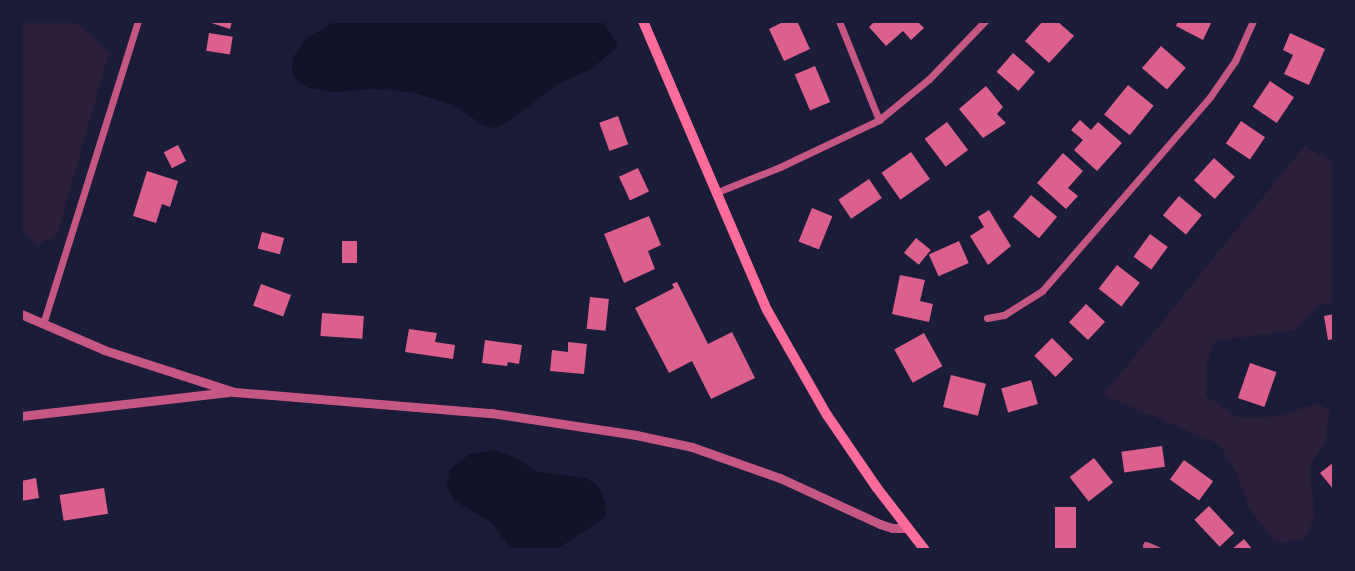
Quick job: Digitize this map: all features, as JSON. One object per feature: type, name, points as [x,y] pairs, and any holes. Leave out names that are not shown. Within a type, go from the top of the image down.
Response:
[{"type":"main road","points":[[643,21],[761,299],[807,381],[906,528],[925,550]]},
{"type":"street","points":[[43,324],[138,21]]},
{"type":"street","points":[[839,21],[879,120]]},
{"type":"street","points":[[715,193],[780,167],[879,120],[929,79],[985,21]]},
{"type":"street","points":[[987,318],[1004,315],[1042,291],[1210,97],[1235,61],[1253,21]]},
{"type":"street","points":[[21,314],[104,350],[234,392]]},
{"type":"street","points":[[21,416],[234,392],[491,413],[636,435],[731,459],[819,495],[880,524],[892,528],[906,528]]},
{"type":"street","points":[[1146,545],[1158,550]]},
{"type":"shaded area","points":[[21,21],[75,21],[109,53],[57,236],[37,245],[21,229]]},
{"type":"shaded area","points":[[336,21],[603,21],[617,44],[616,48],[591,69],[558,84],[506,123],[494,128],[481,124],[454,105],[411,92],[375,89],[333,92],[309,88],[296,80],[292,72],[294,56],[307,38]]},
{"type":"shaded area","points":[[1304,146],[1334,163],[1334,303],[1319,304],[1296,330],[1215,341],[1207,363],[1206,396],[1239,418],[1281,416],[1316,403],[1330,410],[1325,442],[1309,468],[1315,517],[1304,540],[1275,542],[1249,508],[1235,470],[1220,445],[1103,395]]},
{"type":"shaded area","points":[[493,450],[512,456],[538,472],[586,478],[598,486],[605,501],[606,517],[555,550],[512,550],[491,522],[455,501],[447,487],[450,469],[470,454]]},
{"type":"building","points":[[205,21],[232,21],[230,29]]},
{"type":"building","points":[[785,21],[797,21],[810,49],[784,61],[769,29]]},
{"type":"building","points":[[875,21],[917,21],[924,28],[911,40],[903,31],[886,46],[869,27]]},
{"type":"building","points":[[1043,21],[1057,21],[1074,36],[1049,63],[1025,41]]},
{"type":"building","points":[[1178,21],[1212,21],[1203,40],[1176,26]]},
{"type":"building","points":[[209,33],[233,37],[230,55],[206,51]]},
{"type":"building","points":[[1290,33],[1325,49],[1309,85],[1284,74],[1293,55],[1283,50]]},
{"type":"building","points":[[1161,46],[1186,68],[1167,90],[1142,68]]},
{"type":"building","points":[[1013,53],[1035,72],[1018,91],[997,72]]},
{"type":"building","points":[[815,66],[830,102],[810,110],[795,75]]},
{"type":"building","points":[[1270,81],[1294,97],[1277,123],[1253,107]]},
{"type":"building","points":[[1128,85],[1154,106],[1130,135],[1104,115]]},
{"type":"building","points":[[986,86],[1003,107],[997,114],[1006,123],[983,138],[959,109]]},
{"type":"building","points":[[618,116],[628,144],[609,151],[599,123]]},
{"type":"building","points":[[1080,120],[1091,130],[1098,122],[1122,143],[1097,171],[1074,150],[1083,140],[1071,130]]},
{"type":"building","points":[[1241,121],[1265,137],[1250,160],[1226,143]]},
{"type":"building","points":[[947,122],[968,150],[946,167],[925,139]]},
{"type":"building","points":[[178,145],[186,161],[172,168],[164,152]]},
{"type":"building","points":[[911,152],[930,179],[900,200],[882,173]]},
{"type":"building","points":[[1063,153],[1083,171],[1068,188],[1078,196],[1066,209],[1037,183]]},
{"type":"building","points":[[1214,158],[1235,177],[1215,199],[1194,180]]},
{"type":"building","points":[[638,168],[649,192],[630,200],[619,177]]},
{"type":"building","points":[[147,171],[178,181],[170,207],[162,204],[156,223],[133,216]]},
{"type":"building","points":[[869,179],[882,198],[851,219],[838,200]]},
{"type":"building","points":[[1031,195],[1057,217],[1039,238],[1013,216]]},
{"type":"building","points":[[1179,196],[1202,215],[1186,234],[1163,215]]},
{"type":"building","points":[[812,208],[832,216],[819,250],[799,241]]},
{"type":"building","points":[[989,210],[1011,246],[988,265],[970,236],[984,227],[978,217]]},
{"type":"building","points":[[649,216],[661,245],[648,251],[655,269],[624,283],[604,234]]},
{"type":"building","points":[[262,232],[284,238],[280,254],[258,248]]},
{"type":"building","points":[[1150,234],[1168,247],[1151,270],[1134,257]]},
{"type":"building","points":[[916,238],[931,250],[919,265],[904,253]]},
{"type":"building","points":[[342,241],[357,241],[357,263],[342,263]]},
{"type":"building","points":[[959,241],[969,263],[939,276],[929,254]]},
{"type":"building","points":[[1117,265],[1140,283],[1121,306],[1099,289]]},
{"type":"building","points":[[900,275],[925,280],[920,301],[933,304],[929,322],[892,314]]},
{"type":"building","points":[[677,282],[708,344],[732,332],[755,378],[711,399],[692,361],[669,373],[635,308],[674,288],[672,284]]},
{"type":"building","points":[[261,284],[291,295],[283,317],[253,306]]},
{"type":"building","points":[[590,297],[609,299],[606,331],[587,329]]},
{"type":"building","points":[[1086,304],[1105,322],[1088,340],[1069,322]]},
{"type":"building","points":[[322,313],[364,316],[362,339],[320,336]]},
{"type":"building","points":[[1334,314],[1334,339],[1328,340],[1324,316]]},
{"type":"building","points":[[409,329],[437,333],[435,342],[455,345],[453,359],[405,352]]},
{"type":"building","points":[[924,333],[942,366],[913,383],[894,349]]},
{"type":"building","points":[[1052,338],[1073,359],[1056,377],[1034,356]]},
{"type":"building","points":[[485,340],[522,345],[519,364],[508,362],[507,366],[482,363]]},
{"type":"building","points":[[568,342],[587,344],[584,374],[550,371],[552,350],[568,352]]},
{"type":"building","points":[[1250,363],[1276,372],[1264,407],[1238,398]]},
{"type":"building","points":[[951,375],[986,384],[978,416],[943,407]]},
{"type":"building","points":[[1031,380],[1038,404],[1008,413],[1001,389]]},
{"type":"building","points":[[1162,446],[1165,467],[1124,473],[1121,452]]},
{"type":"building","points":[[1094,458],[1113,482],[1089,502],[1070,477]]},
{"type":"building","points":[[1184,460],[1213,481],[1199,501],[1170,479]]},
{"type":"building","points":[[1334,462],[1334,490],[1320,473]]},
{"type":"building","points":[[36,478],[39,498],[21,501],[21,481]]},
{"type":"building","points":[[104,488],[108,514],[64,521],[60,495]]},
{"type":"building","points":[[1209,506],[1234,533],[1220,547],[1194,520]]},
{"type":"building","points":[[1055,507],[1076,507],[1076,549],[1055,549]]},
{"type":"building","points":[[1244,539],[1253,550],[1231,550]]}]
